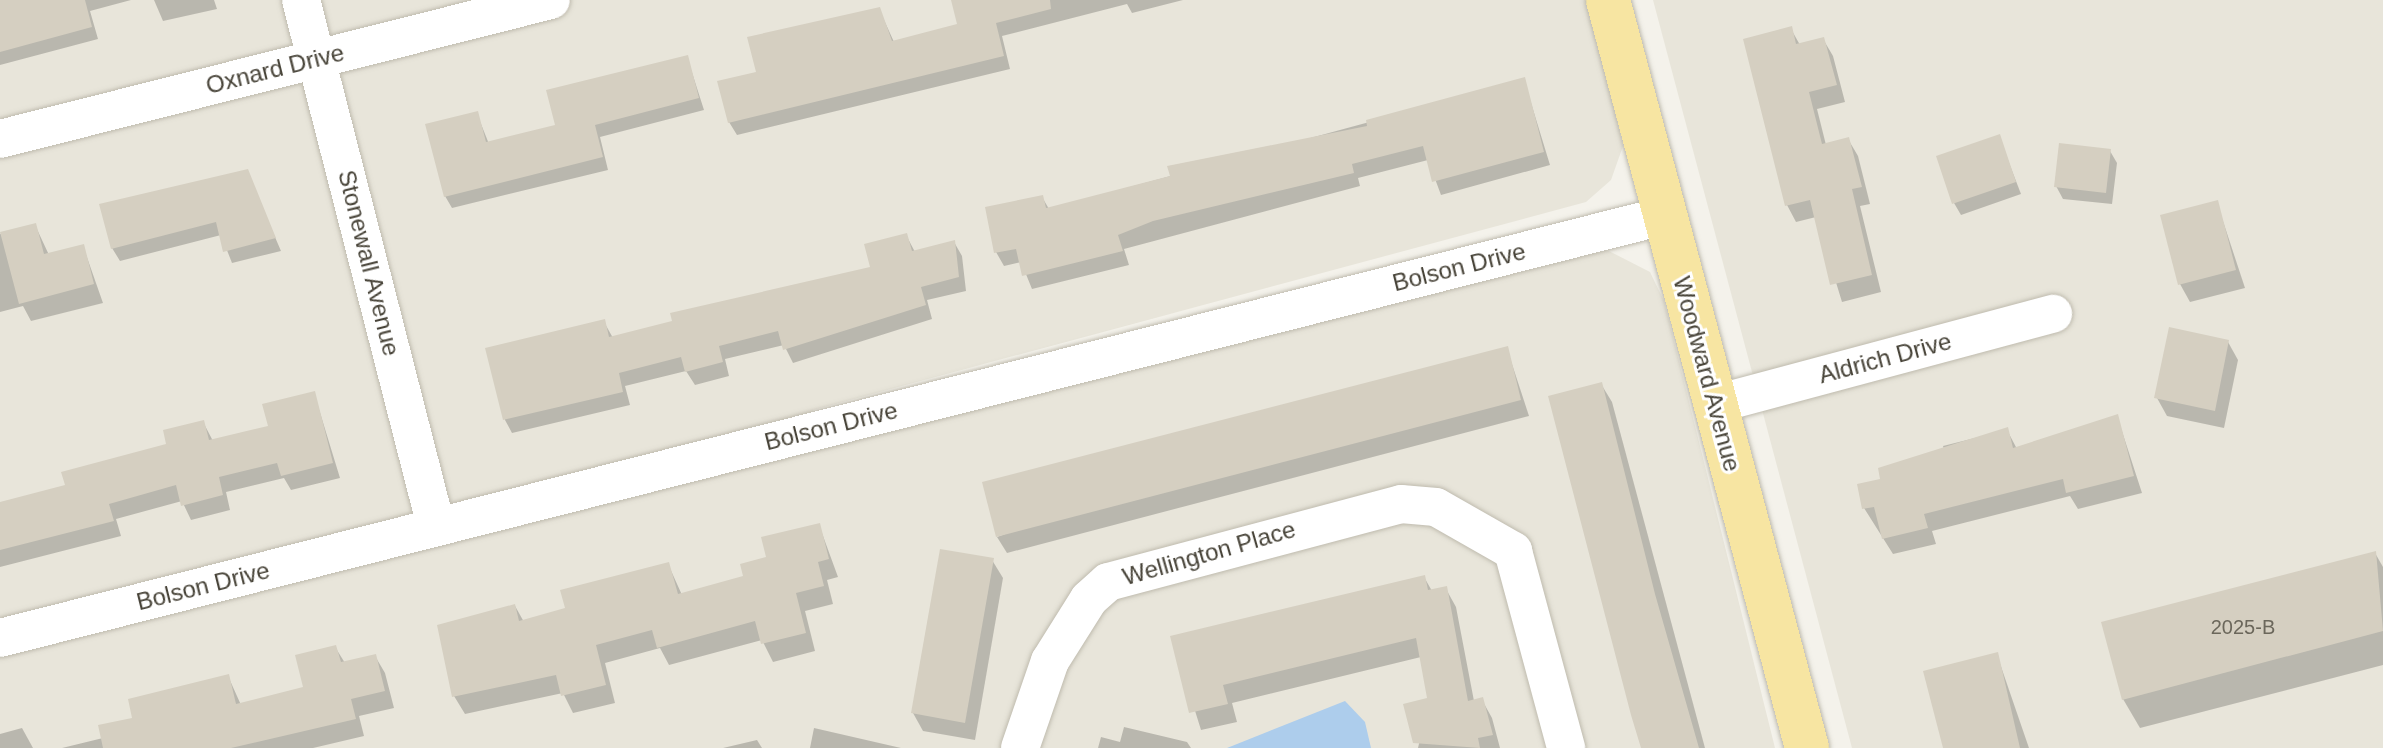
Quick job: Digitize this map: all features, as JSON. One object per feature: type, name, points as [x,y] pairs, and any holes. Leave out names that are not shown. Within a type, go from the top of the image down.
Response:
[{"type":"main road","name":"Woodward Avenue","points":[[1608,0],[1807,748]]},
{"type":"street","name":"Stonewall Avenue","points":[[301,0],[436,526]]},
{"type":"street","name":"Oxnard Drive","points":[[0,139],[551,0]]},
{"type":"street","name":"Bolson Drive","points":[[0,638],[1663,216]]},
{"type":"street","name":"Aldrich Drive","points":[[1716,404],[2053,314]]},
{"type":"street","name":"Wellington Place","points":[[1020,748],[1050,661],[1089,599],[1136,569],[1401,504],[1436,507],[1513,551],[1566,748]]},
{"type":"shaded area","points":[[0,0],[1589,0],[1623,146],[1611,180],[1586,202],[813,410],[820,448],[1607,250],[1650,272],[1664,301],[1775,748],[0,748]]},
{"type":"shaded area","points":[[1653,0],[2383,0],[2383,748],[1852,748]]},
{"type":"water","points":[[1345,701],[1365,722],[1371,748],[1227,748]]},
{"type":"building","points":[[0,0],[85,0],[92,27],[0,52]]},
{"type":"building","points":[[951,0],[1050,0],[1051,9],[996,23],[1004,56],[728,123],[717,81],[756,72],[747,37],[880,7],[892,41],[957,24]]},
{"type":"building","points":[[1792,26],[1796,44],[1824,37],[1837,85],[1809,92],[1822,144],[1849,137],[1862,187],[1852,189],[1872,275],[1830,285],[1810,200],[1785,206],[1743,39]]},
{"type":"building","points":[[688,55],[699,98],[595,125],[603,157],[444,197],[425,124],[478,111],[486,142],[555,125],[546,90]]},
{"type":"building","points":[[1525,77],[1544,152],[1432,182],[1423,146],[1352,164],[1354,173],[1153,221],[1118,235],[1123,251],[1022,276],[1016,249],[994,253],[985,207],[1043,195],[1046,208],[1170,176],[1167,166],[1367,126],[1366,120]]},
{"type":"building","points":[[2000,134],[2016,182],[1952,204],[1936,156]]},
{"type":"building","points":[[2059,143],[2111,149],[2106,193],[2054,187]]},
{"type":"building","points":[[248,169],[276,238],[223,252],[216,222],[111,249],[99,204]]},
{"type":"building","points":[[2218,200],[2236,270],[2178,285],[2160,215]]},
{"type":"building","points":[[36,223],[44,254],[84,244],[94,284],[19,304],[0,232]]},
{"type":"building","points":[[907,233],[912,251],[955,240],[959,277],[921,287],[926,305],[783,350],[778,331],[719,346],[723,362],[685,372],[681,357],[619,373],[623,392],[503,420],[485,348],[605,319],[609,337],[672,321],[670,313],[870,267],[864,244]]},
{"type":"building","points":[[2169,327],[2229,340],[2215,411],[2154,398]]},
{"type":"building","points":[[1508,346],[1521,400],[996,537],[982,482]]},
{"type":"building","points":[[1602,382],[1655,594],[1699,748],[1641,748],[1631,715],[1548,396]]},
{"type":"building","points":[[315,391],[333,463],[281,476],[277,463],[219,477],[223,495],[181,506],[176,485],[109,504],[114,521],[0,550],[0,502],[65,485],[61,472],[166,444],[163,430],[204,420],[209,440],[268,426],[262,404]]},
{"type":"building","points":[[2118,414],[2134,476],[2066,493],[2063,479],[1924,514],[1928,528],[1882,539],[1874,507],[1862,509],[1857,484],[1880,479],[1878,468],[2008,427],[2013,448]]},
{"type":"building","points":[[820,523],[829,559],[818,562],[824,586],[796,593],[806,633],[761,644],[755,621],[657,648],[652,630],[596,645],[606,685],[561,696],[556,675],[452,697],[437,625],[515,604],[519,621],[565,608],[560,590],[669,562],[678,594],[743,576],[740,564],[766,557],[761,537]]},
{"type":"building","points":[[940,549],[994,558],[965,723],[911,713]]},
{"type":"building","points":[[2376,551],[2383,631],[2122,700],[2101,622]]},
{"type":"building","points":[[1425,575],[1428,590],[1447,586],[1468,701],[1483,697],[1493,735],[1478,738],[1480,748],[1413,743],[1403,704],[1427,698],[1416,638],[1223,685],[1228,704],[1189,713],[1170,636]]},
{"type":"building","points":[[336,645],[341,662],[376,654],[385,691],[351,699],[356,719],[231,748],[103,748],[98,725],[132,718],[128,699],[229,674],[236,704],[303,687],[295,655]]},
{"type":"building","points":[[1998,652],[2020,748],[1943,748],[1923,671]]}]
